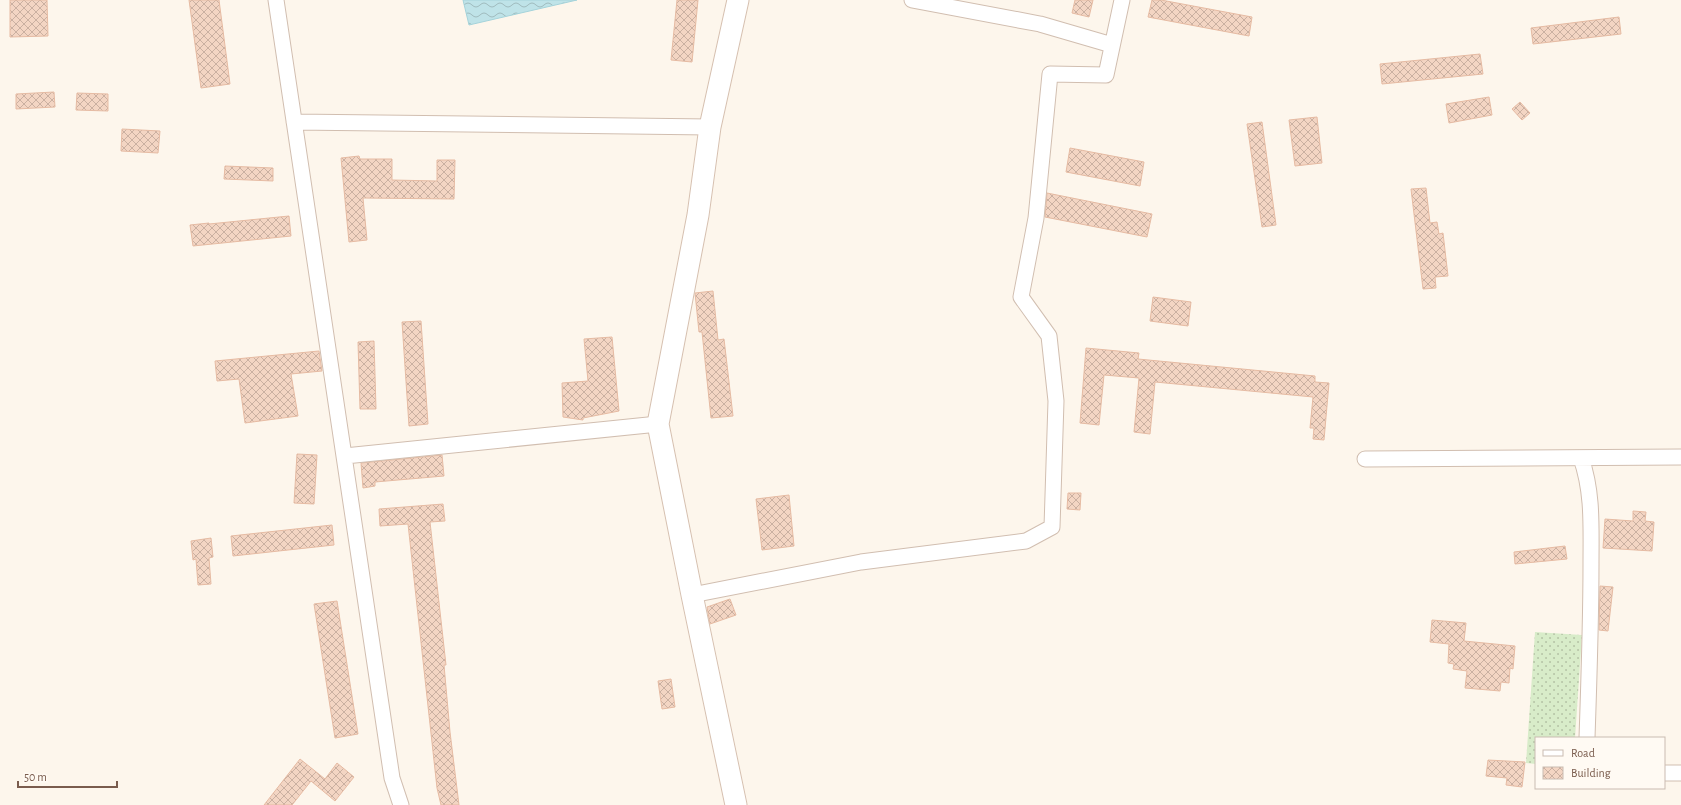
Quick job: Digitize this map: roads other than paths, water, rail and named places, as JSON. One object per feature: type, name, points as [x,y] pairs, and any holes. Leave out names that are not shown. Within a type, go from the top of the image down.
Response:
[{"type":"main road","points":[[736,805],[658,424],[698,215],[710,127],[738,0]]},
{"type":"street","points":[[276,0],[392,778],[401,805]]},
{"type":"street","points":[[912,0],[1040,24],[1112,45]]},
{"type":"street","points":[[692,595],[861,562],[1026,541],[1052,527],[1056,401],[1049,336],[1021,297],[1036,218],[1050,74],[1106,74],[1122,0]]},
{"type":"street","points":[[294,122],[710,127]]},
{"type":"street","points":[[345,456],[658,424]]},
{"type":"street","points":[[1365,459],[1681,457]]},
{"type":"street","points":[[1581,458],[1587,475],[1591,504],[1591,615],[1587,737]]},
{"type":"street","points":[[1665,773],[1681,772]]},
{"type":"water","points":[[463,0],[577,0],[469,25]]}]
